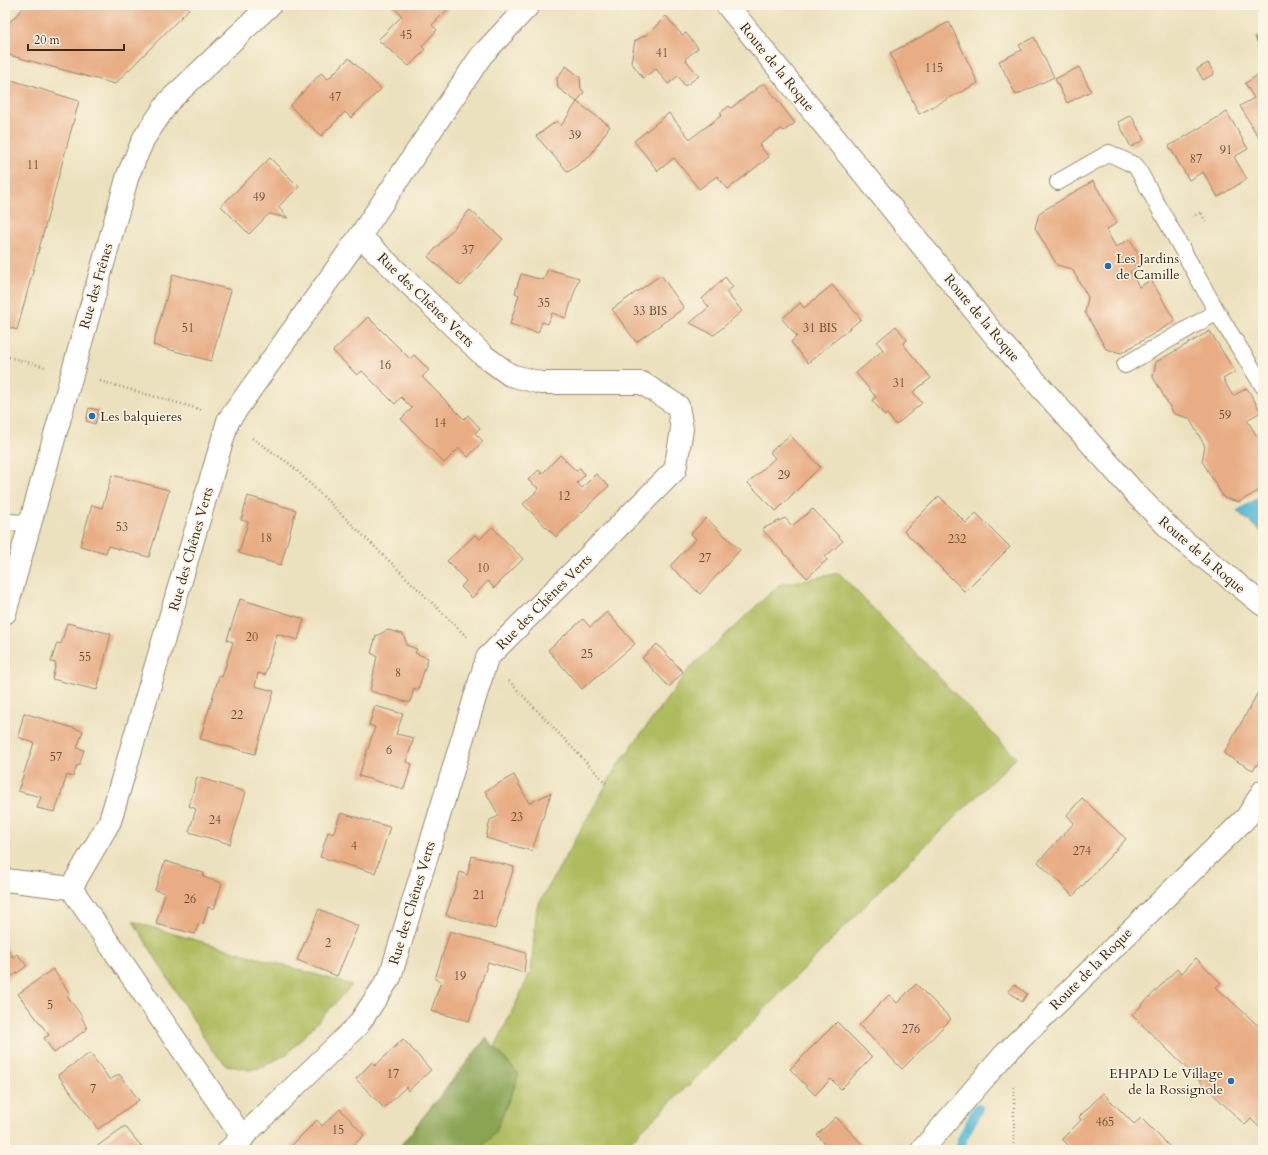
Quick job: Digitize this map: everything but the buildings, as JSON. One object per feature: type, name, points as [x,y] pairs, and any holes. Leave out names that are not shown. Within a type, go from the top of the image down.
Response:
[{"type":"street","name":"Rue des Frênes","points":[[5,613],[128,175],[144,138],[169,101],[270,5]]},
{"type":"street","name":"Rue des Chênes Verts","points":[[360,236],[483,355],[510,375],[540,384],[642,383],[678,406],[682,429],[675,470],[487,658],[390,977],[358,1025],[236,1144],[72,888],[110,821],[228,421],[360,236],[481,56],[529,5]]},
{"type":"street","name":"Route de la Roque","points":[[727,5],[996,337],[1134,492],[1174,533],[1263,605]]},
{"type":"street","name":"Route de la Roque","points":[[922,1150],[1004,1055],[1247,817],[1263,791]]},
{"type":"street","points":[[5,880],[72,888]]},
{"type":"lane","points":[[1058,182],[1109,153],[1136,166],[1217,312],[1263,386]]},
{"type":"lane","points":[[1125,365],[1217,312]]},
{"type":"lane","points":[[5,522],[30,523]]},
{"type":"path","points":[[1198,214],[1201,212],[1206,223]]},
{"type":"path","points":[[5,356],[214,414],[228,421],[290,464],[487,658],[606,784]]},
{"type":"path","points":[[1004,1055],[1014,1085],[1014,1150]]},
{"type":"green space","points":[[839,573],[1016,758],[894,876],[721,1054],[621,1150],[479,1150],[495,1133],[519,1075],[495,1047],[531,971],[537,907],[617,766],[690,668],[779,585]]},
{"type":"green space","points":[[133,921],[352,985],[288,1053],[263,1067],[250,1070],[226,1065],[211,1049]]},
{"type":"green space","points":[[486,1038],[519,1075],[495,1133],[479,1150],[397,1150]]},
{"type":"water","points":[[1263,495],[1263,533],[1237,511]]},
{"type":"waterway","points":[[961,1150],[962,1139],[978,1108]]},
{"type":"place","name":"Les Jardins de Camille","points":[[1108,266]]},
{"type":"place","name":"Les balquieres","points":[[92,416]]},
{"type":"place","name":"EHPAD Le Village de la Rossignole","points":[[1231,1081]]}]
